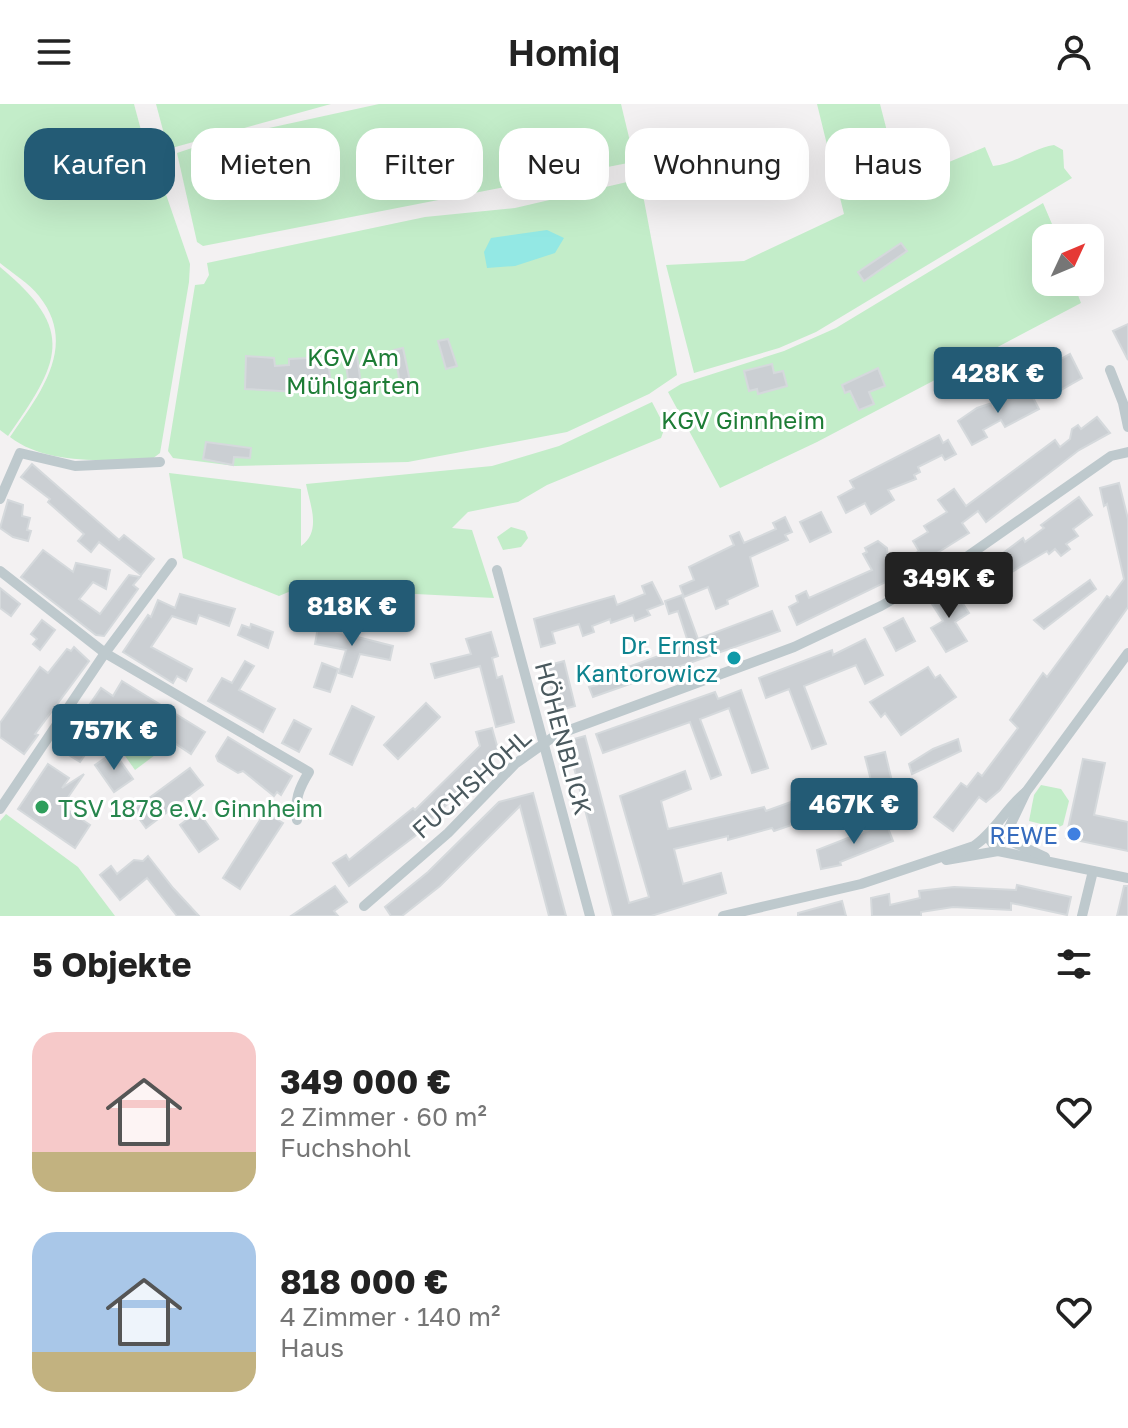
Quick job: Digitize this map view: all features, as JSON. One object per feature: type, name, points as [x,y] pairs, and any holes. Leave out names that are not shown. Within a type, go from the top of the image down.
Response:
[{"type":"street","points":[[1110,370],[1123,403],[1128,427]]},
{"type":"street","name":"FUCHSHOHL","points":[[364,906],[448,833],[515,764],[556,735],[794,647],[881,606],[965,558],[1111,456],[1128,452]]},
{"type":"street","points":[[0,499],[20,453],[75,466],[160,462]]},
{"type":"street","points":[[0,809],[105,653],[172,563]]},
{"type":"street","name":"HÖHENBLICK","points":[[497,570],[546,742],[590,916]]},
{"type":"street","points":[[0,571],[105,653],[309,772],[297,797],[297,820]]},
{"type":"street","points":[[998,851],[1026,792],[1128,653]]},
{"type":"street","points":[[723,916],[861,884],[974,846],[988,837],[1012,804],[1026,792]]},
{"type":"street","points":[[988,837],[1006,837],[1062,864]]},
{"type":"street","points":[[988,837],[998,851]]},
{"type":"street","points":[[936,860],[961,860],[998,851],[1128,878]]},
{"type":"street","points":[[1082,916],[1093,871]]},
{"type":"green space","points":[[0,104],[134,104],[140,128],[24,128],[24,200],[168,200],[190,264],[160,453],[152,459],[60,457],[42,453],[10,437],[50,370],[55,352],[55,333],[50,315],[39,296],[0,263]]},
{"type":"green space","points":[[156,104],[331,104],[244,128],[191,128],[191,143],[175,147],[175,128],[162,128]]},
{"type":"green space","points":[[379,104],[621,104],[627,128],[625,164],[609,167],[609,128],[499,128],[499,188],[483,191],[483,128],[356,128],[356,200],[439,200],[203,246],[197,242],[177,153],[191,148],[191,200],[340,200],[340,128],[269,128]]},
{"type":"green space","name":"KGV Ginnheim","points":[[817,104],[880,104],[886,128],[825,128],[825,137]]},
{"type":"green space","name":"KGV Ginnheim","points":[[1054,145],[1063,150],[1064,168],[1072,178],[816,332],[779,348],[694,373],[666,265],[744,261],[844,214],[841,200],[950,200],[950,162],[985,147],[993,166]]},
{"type":"green space","name":"KGV Am Mühlgarten","points":[[625,182],[625,200],[644,200],[677,375],[649,394],[567,432],[408,462],[235,466],[173,458],[168,451],[195,285],[204,284],[209,275],[207,263],[425,217],[515,208],[549,200],[609,200],[609,186]]},
{"type":"green space","name":"KGV Ginnheim","points":[[1043,203],[1052,224],[1032,224],[1032,296],[1078,296],[1081,303],[817,442],[720,488],[668,392],[681,384],[784,351],[836,328]]},
{"type":"green space","points":[[0,267],[41,310],[50,329],[52,348],[39,388],[8,436],[0,430]]},
{"type":"green space","points":[[652,402],[665,427],[661,438],[547,485],[518,502],[468,512],[452,528],[472,530],[494,598],[298,588],[279,596],[183,558],[169,473],[301,489],[301,546],[313,525],[306,484],[492,466],[559,446]]},
{"type":"green space","points":[[511,527],[525,531],[528,538],[521,547],[503,550],[497,537]]},
{"type":"green space","points":[[136,737],[159,752],[135,770],[118,746]]},
{"type":"green space","points":[[1041,785],[1061,789],[1069,801],[1063,825],[1057,828],[1029,821],[1034,795]]},
{"type":"green space","points":[[6,814],[78,867],[115,916],[0,916],[0,821]]},
{"type":"water","points":[[547,230],[564,238],[555,253],[515,266],[487,268],[484,252],[491,238]]},
{"type":"building","points":[[901,243],[907,251],[864,281],[858,272]]},
{"type":"building","points":[[1128,324],[1128,360],[1113,331]]},
{"type":"building","points":[[448,339],[457,366],[446,369],[438,341]]},
{"type":"building","points":[[403,348],[410,381],[400,383],[394,350]]},
{"type":"building","points":[[1070,354],[1082,378],[1059,391],[1054,381],[1059,379],[1052,364]]},
{"type":"building","points":[[357,355],[361,385],[349,387],[345,356]]},
{"type":"building","points":[[246,356],[274,358],[275,366],[289,365],[289,359],[328,357],[331,388],[298,392],[245,389]]},
{"type":"building","points":[[772,364],[774,373],[783,371],[787,386],[758,394],[757,389],[749,391],[744,371]]},
{"type":"building","points":[[878,368],[885,386],[869,392],[874,404],[859,410],[850,391],[845,393],[842,385]]},
{"type":"building","points":[[1028,388],[1039,409],[1005,427],[1001,420],[983,430],[987,437],[972,445],[958,421],[977,408],[992,403],[993,406]]},
{"type":"building","points":[[1097,417],[1110,433],[1079,450],[986,522],[978,511],[962,523],[969,533],[908,571],[902,561],[919,551],[913,541],[928,532],[924,526],[947,512],[938,500],[954,489],[966,506],[1055,440],[1060,447],[1070,439],[1072,429],[1078,425],[1081,429]]},
{"type":"building","points":[[939,435],[943,443],[948,440],[956,454],[945,460],[942,455],[918,467],[920,472],[914,475],[916,479],[888,490],[894,500],[871,514],[865,503],[846,513],[838,497],[854,488],[850,481]]},
{"type":"building","points":[[206,442],[251,448],[250,458],[234,457],[233,465],[203,459]]},
{"type":"building","points":[[32,464],[119,540],[124,535],[154,559],[141,575],[99,542],[91,552],[78,541],[84,534],[48,502],[50,499],[21,477]]},
{"type":"building","points":[[1119,483],[1128,519],[1128,607],[1000,790],[986,802],[979,797],[953,831],[934,817],[961,783],[967,787],[978,773],[982,776],[1018,728],[1010,720],[1043,673],[1047,677],[1107,596],[1110,598],[1124,579],[1107,504],[1104,506],[1100,488]]},
{"type":"building","points":[[1079,497],[1092,515],[1073,529],[1078,536],[1066,544],[1070,549],[1061,556],[1055,549],[1049,554],[1047,551],[978,592],[970,578],[1023,538],[1025,542],[1044,528],[1041,525]]},
{"type":"building","points":[[8,500],[23,505],[22,516],[30,518],[28,541],[13,537],[0,528]]},
{"type":"building","points":[[821,512],[831,532],[810,542],[800,522]]},
{"type":"building","points":[[785,517],[792,532],[785,535],[788,540],[750,557],[758,586],[727,600],[728,604],[716,609],[708,587],[684,597],[680,586],[694,580],[689,567],[734,545],[730,536],[739,532],[744,543],[776,529],[773,523]]},
{"type":"building","points":[[878,541],[887,548],[890,580],[797,625],[789,607],[798,602],[796,596],[806,591],[809,598],[872,570],[863,554],[867,552],[865,548]]},
{"type":"building","points":[[43,550],[73,572],[76,563],[110,570],[106,589],[93,582],[79,599],[100,614],[129,575],[140,577],[133,585],[138,589],[104,636],[96,635],[21,577]]},
{"type":"building","points":[[1090,580],[1096,589],[1044,629],[1034,620]]},
{"type":"building","points":[[652,582],[663,604],[647,610],[650,615],[635,621],[633,615],[611,623],[610,619],[592,626],[594,632],[583,636],[579,624],[552,632],[555,643],[541,647],[534,619],[614,596],[617,605],[645,594],[642,586]]},
{"type":"building","points":[[0,588],[20,604],[11,616],[0,608]]},
{"type":"building","points":[[954,590],[969,613],[955,622],[967,641],[946,652],[931,628],[943,621],[930,601]]},
{"type":"building","points":[[180,594],[235,609],[229,626],[199,615],[196,624],[172,616],[151,647],[192,669],[186,681],[177,676],[173,683],[123,652],[148,615],[151,617],[158,600],[175,608]]},
{"type":"building","points":[[682,595],[698,639],[772,611],[780,631],[593,697],[589,687],[597,685],[595,679],[689,645],[678,611],[669,614],[665,601]]},
{"type":"building","points":[[903,618],[915,641],[896,651],[884,628]]},
{"type":"building","points":[[42,620],[55,630],[40,650],[33,644],[37,639],[31,634]]},
{"type":"building","points":[[251,624],[273,632],[268,648],[238,635],[242,625],[250,628]]},
{"type":"building","points":[[318,627],[393,646],[390,660],[360,654],[352,677],[339,673],[346,650],[315,644]]},
{"type":"building","points":[[491,632],[498,656],[492,658],[497,678],[502,676],[514,722],[496,727],[480,666],[435,678],[431,664],[471,654],[466,639]]},
{"type":"building","points":[[865,639],[883,675],[865,684],[856,665],[804,686],[826,744],[812,749],[789,689],[766,698],[759,678],[832,650],[833,655]]},
{"type":"building","points":[[74,647],[89,661],[35,734],[38,735],[24,754],[0,737],[0,723],[40,667],[48,673],[67,649],[71,651]]},
{"type":"building","points":[[245,661],[254,666],[239,690],[275,709],[263,732],[208,701],[222,678],[232,683]]},
{"type":"building","points":[[564,661],[575,706],[557,711],[546,666]]},
{"type":"building","points":[[322,663],[338,669],[330,692],[314,687]]},
{"type":"building","points":[[928,667],[935,678],[940,675],[956,697],[901,735],[885,713],[881,717],[870,702]]},
{"type":"building","points":[[122,681],[205,732],[191,754],[119,706],[80,762],[59,749],[101,688],[113,696]]},
{"type":"building","points":[[741,690],[768,768],[752,773],[729,708],[700,719],[721,775],[711,779],[690,722],[603,753],[596,734],[715,692],[718,699]]},
{"type":"building","points":[[426,703],[440,717],[398,759],[384,745]]},
{"type":"building","points":[[352,706],[374,717],[352,765],[330,754]]},
{"type":"building","points":[[294,720],[311,729],[299,752],[282,743]]},
{"type":"building","points":[[492,728],[499,753],[415,836],[349,886],[333,863],[346,855],[349,860],[413,808],[415,810],[480,746],[476,732]]},
{"type":"building","points":[[585,736],[629,903],[649,897],[620,796],[685,771],[691,789],[661,801],[668,829],[764,807],[766,811],[813,794],[821,815],[774,831],[772,828],[728,840],[728,836],[674,849],[683,884],[721,873],[726,893],[651,916],[613,916],[567,741]]},
{"type":"building","points":[[228,737],[292,776],[281,795],[277,792],[274,796],[243,771],[238,773],[218,761],[216,756]]},
{"type":"building","points":[[958,739],[961,751],[912,774],[909,764],[933,749]]},
{"type":"building","points":[[114,752],[133,779],[114,792],[95,765]]},
{"type":"building","points":[[885,752],[899,811],[880,815],[865,757]]},
{"type":"building","points":[[1083,759],[1105,763],[1094,815],[1128,822],[1128,851],[1066,838]]},
{"type":"building","name":"TSV 1878 e.V. Ginnheim","points":[[48,764],[69,778],[62,788],[84,774],[62,806],[90,825],[75,848],[18,809]]},
{"type":"building","points":[[190,768],[203,785],[146,828],[133,810]]},
{"type":"building","points":[[533,793],[566,916],[549,916],[520,806],[440,886],[402,916],[391,916],[385,907],[428,872],[499,802]]},
{"type":"building","points":[[198,811],[218,839],[199,852],[180,825]]},
{"type":"building","points":[[265,812],[283,823],[240,889],[223,878]]},
{"type":"building","points":[[886,823],[893,841],[840,862],[841,865],[821,869],[817,850]]},
{"type":"building","points":[[148,856],[199,916],[177,916],[147,878],[120,900],[100,875],[111,866],[117,874],[134,860],[143,861]]},
{"type":"building","points":[[1017,885],[1071,897],[1067,915],[1011,903],[1011,910],[953,907],[921,912],[921,916],[872,916],[871,898],[889,894],[890,905],[920,898],[919,891],[954,887],[1016,890]]},
{"type":"building","points":[[335,886],[347,902],[334,911],[338,916],[291,916]]},
{"type":"building","points":[[1124,886],[1128,886],[1128,916],[1117,916]]},
{"type":"building","points":[[842,901],[846,916],[798,916],[798,913]]},
{"type":"place","name":"Dr. Ernst Kantorowicz","points":[[734,658]]},
{"type":"place","name":"TSV 1878 e.V. Ginnheim","points":[[42,807]]},
{"type":"place","name":"REWE","points":[[1074,834]]}]
